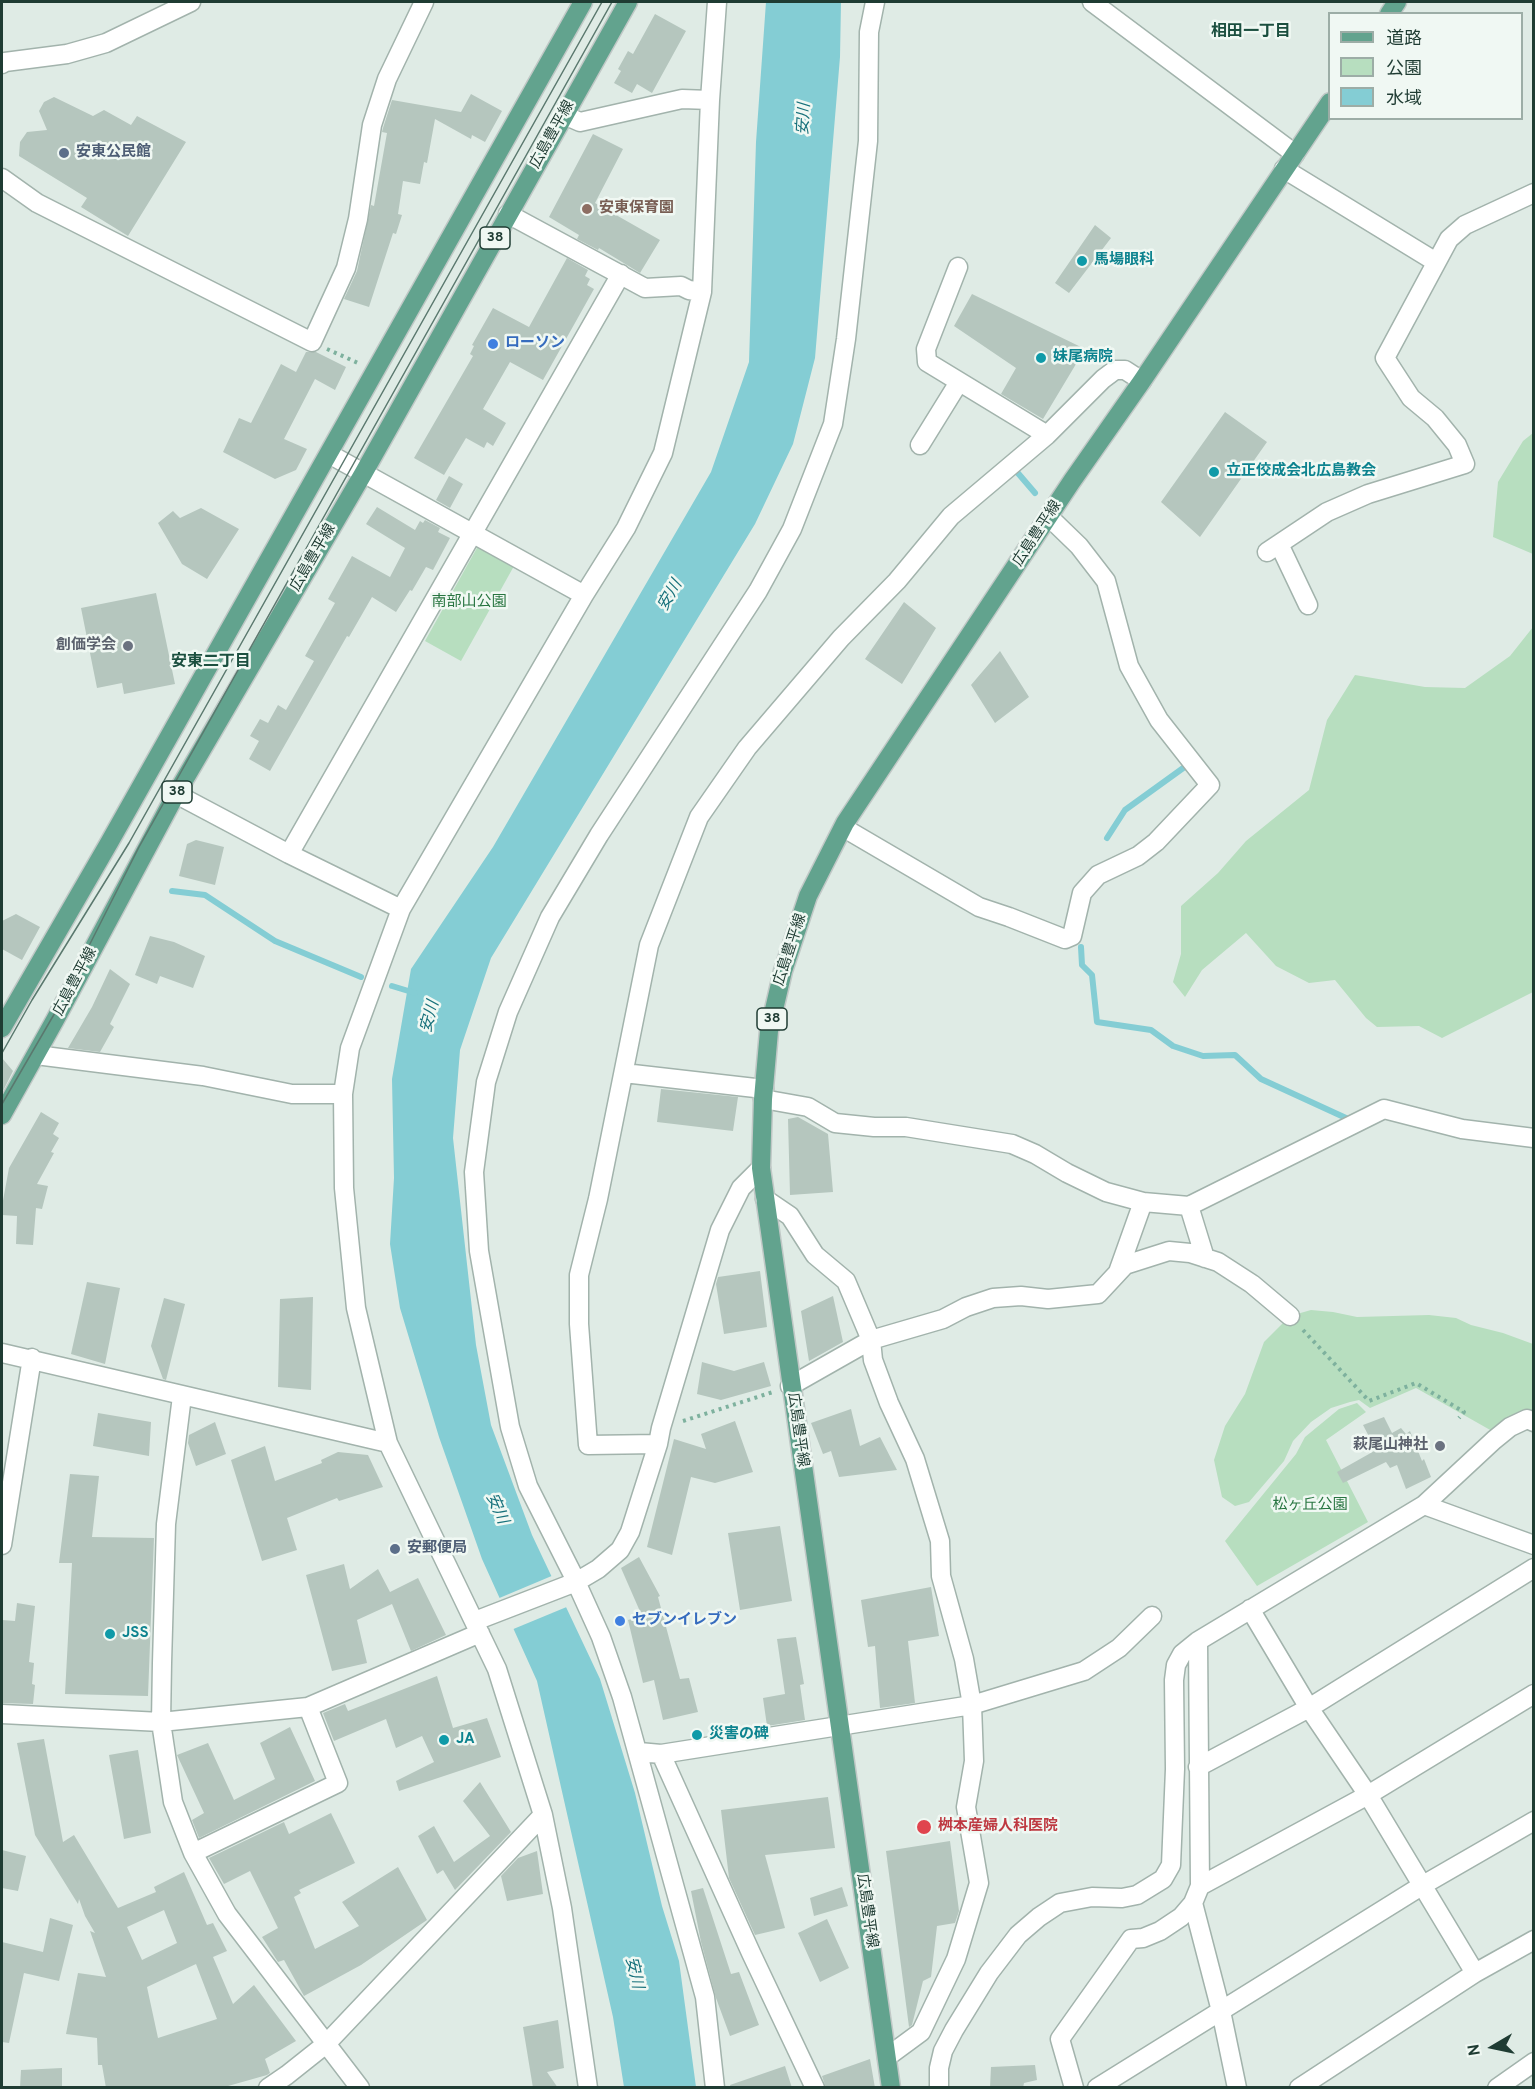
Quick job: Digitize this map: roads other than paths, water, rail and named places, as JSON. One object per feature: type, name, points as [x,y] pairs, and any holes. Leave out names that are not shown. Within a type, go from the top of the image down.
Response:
[{"type":"main road","name":"38","points":[[2,1028],[583,2]]},
{"type":"main road","name":"広島豊平線","points":[[2,1115],[176,794],[363,474],[628,2]]},
{"type":"main road","name":"広島豊平線","points":[[891,2088],[761,1168],[769,1031],[783,971],[808,896],[845,824],[1072,482],[1328,104]]},
{"type":"street","points":[[3,62],[67,54],[106,43],[191,2]]},
{"type":"street","points":[[2,178],[37,203],[312,342],[346,268],[358,219],[372,125],[387,80],[424,2]]},
{"type":"street","points":[[588,2088],[562,1908],[543,1815],[497,1669],[479,1624],[388,1443],[356,1308],[344,1188],[343,1094],[350,1048],[401,909],[584,595],[626,528],[663,453],[702,292],[710,100],[717,2]]},
{"type":"street","points":[[715,2088],[705,1997],[639,1752],[601,1637],[570,1584],[528,1486],[510,1427],[478,1251],[474,1172],[486,1082],[508,1012],[550,917],[599,835],[758,591],[792,529],[833,424],[846,339],[868,141],[869,32],[875,2]]},
{"type":"street","points":[[1092,2],[1289,162],[1436,262]]},
{"type":"street","points":[[564,115],[580,122],[682,99],[710,100]]},
{"type":"street","points":[[1308,605],[1273,548],[1327,512],[1368,494],[1465,464],[1457,445],[1435,418],[1411,398],[1385,358],[1449,239],[1465,225],[1533,193]]},
{"type":"street","points":[[508,214],[645,288],[681,286],[702,292]]},
{"type":"street","points":[[958,267],[926,349],[927,362],[1047,435]]},
{"type":"street","points":[[289,854],[621,274]]},
{"type":"street","points":[[660,1436],[588,1444],[579,1324],[579,1275],[598,1199],[649,945],[699,817],[754,740],[841,638],[897,581],[951,516],[1047,435],[1114,370],[1125,370],[1142,381]]},
{"type":"street","points":[[920,445],[960,382]]},
{"type":"street","points":[[329,454],[584,595]]},
{"type":"street","points":[[844,828],[978,907],[1065,939],[1072,936],[1082,893],[1098,875],[1138,856],[1156,842],[1210,785],[1159,720],[1129,666],[1106,581],[1079,546],[1049,517]]},
{"type":"street","points":[[176,794],[289,854],[401,909]]},
{"type":"street","points":[[36,1055],[203,1076],[292,1094],[343,1094]]},
{"type":"street","points":[[624,1073],[764,1094],[808,1107],[835,1123],[906,1127],[1012,1144],[1106,1192],[1143,1202],[1189,1206],[1384,1109],[1462,1129],[1533,1138]]},
{"type":"street","points":[[2,1714],[161,1722],[308,1707],[598,1569],[621,1550],[630,1532],[720,1230],[741,1188],[761,1168]]},
{"type":"street","points":[[765,1199],[790,1216],[815,1255],[846,1281],[871,1340],[873,1360],[915,1459],[940,1541],[941,1576],[964,1659],[972,1705],[974,1761],[966,1808],[979,1883],[956,1959],[921,2032],[887,2057]]},
{"type":"street","points":[[1118,1272],[1143,1202]]},
{"type":"street","points":[[1189,1206],[1205,1258]]},
{"type":"street","points":[[790,1386],[871,1340],[943,1319],[966,1307],[993,1298],[1021,1296],[1048,1299],[1098,1294],[1125,1265],[1169,1251],[1190,1253],[1218,1262],[1252,1284],[1290,1316]]},
{"type":"street","points":[[2,1353],[32,1358],[182,1396],[388,1443]]},
{"type":"street","points":[[2,1545],[32,1358]]},
{"type":"street","points":[[182,1396],[166,1524],[161,1722],[173,1802],[193,1853],[227,1914],[360,2088]]},
{"type":"street","points":[[939,2088],[939,2068],[954,2030],[989,1973],[1018,1935],[1039,1917],[1060,1904],[1092,1897],[1122,1898],[1137,1895],[1163,1879],[1171,1865],[1176,1745],[1174,1680],[1176,1665],[1182,1654],[1198,1641],[1424,1504],[1510,1427],[1521,1420],[1527,1419],[1533,1422]]},
{"type":"street","points":[[1424,1504],[1533,1545]]},
{"type":"street","points":[[1198,1767],[1309,1708],[1533,1568]]},
{"type":"street","points":[[1250,1609],[1309,1708],[1368,1795],[1475,1973]]},
{"type":"street","points":[[639,1752],[662,1754],[972,1705],[1084,1671],[1119,1648],[1152,1616]]},
{"type":"street","points":[[1198,1641],[1196,1895],[1237,2088]]},
{"type":"street","points":[[1074,2088],[1060,2039],[1131,1939],[1143,1938],[1160,1932],[1181,1917],[1196,1895],[1368,1795],[1533,1694]]},
{"type":"street","points":[[193,1853],[338,1783],[308,1707]]},
{"type":"street","points":[[662,1754],[720,1886],[815,2088]]},
{"type":"street","points":[[268,2088],[289,2081],[543,1815]]},
{"type":"street","points":[[1097,2088],[1423,1885],[1533,1821]]},
{"type":"street","points":[[1299,2088],[1475,1973],[1533,1940]]},
{"type":"street","points":[[1497,2088],[1533,2062]]},
{"type":"water","name":"安川","points":[[766,2],[841,2],[840,57],[815,358],[793,444],[755,524],[491,958],[460,1050],[453,1138],[476,1345],[491,1425],[532,1535],[600,1679],[635,1793],[662,1906],[679,1961],[696,2087],[624,2087],[613,2017],[537,1681],[482,1559],[439,1437],[400,1308],[390,1244],[394,1178],[392,1079],[411,969],[493,847],[711,472],[749,362],[756,142]]},
{"type":"waterway","points":[[1017,472],[1035,493]]},
{"type":"waterway","points":[[1107,838],[1125,810],[1186,766],[1183,761]]},
{"type":"waterway","points":[[172,891],[205,895],[275,941],[361,977]]},
{"type":"waterway","points":[[1081,947],[1082,965],[1092,975],[1097,1022],[1151,1030],[1173,1046],[1203,1056],[1235,1055],[1261,1079],[1346,1118]]},
{"type":"waterway","points":[[392,986],[415,993]]},
{"type":"tram line","points":[[2,1053],[129,843],[602,2]]},
{"type":"tram line","points":[[2,1104],[56,1011],[139,847],[612,2]]},
{"type":"place","name":"安東公民館","points":[[64,153]]},
{"type":"place","name":"安東保育園","points":[[587,209]]},
{"type":"place","name":"馬場眼科","points":[[1082,261]]},
{"type":"place","name":"ローソン","points":[[493,344]]},
{"type":"place","name":"妹尾病院","points":[[1041,358]]},
{"type":"place","name":"立正佼成会北広島教会","points":[[1214,472]]},
{"type":"place","name":"創価学会","points":[[128,646]]},
{"type":"place","name":"萩尾山神社","points":[[1440,1446]]},
{"type":"place","name":"安郵便局","points":[[395,1549]]},
{"type":"place","name":"セブンイレブン","points":[[620,1621]]},
{"type":"place","name":"JSS","points":[[110,1634]]},
{"type":"place","name":"災害の碑","points":[[697,1735]]},
{"type":"place","name":"JA","points":[[444,1740]]},
{"type":"place","name":"桝本産婦人科医院","points":[[924,1827]]},
{"type":"district","name":"相田一丁目","points":[[1251,33]]},
{"type":"district","name":"安東二丁目","points":[[211,663]]},
{"type":"park label","name":"南部山公園","points":[[469,603]]},
{"type":"park label","name":"松ヶ丘公園","points":[[1310,1506]]}]
